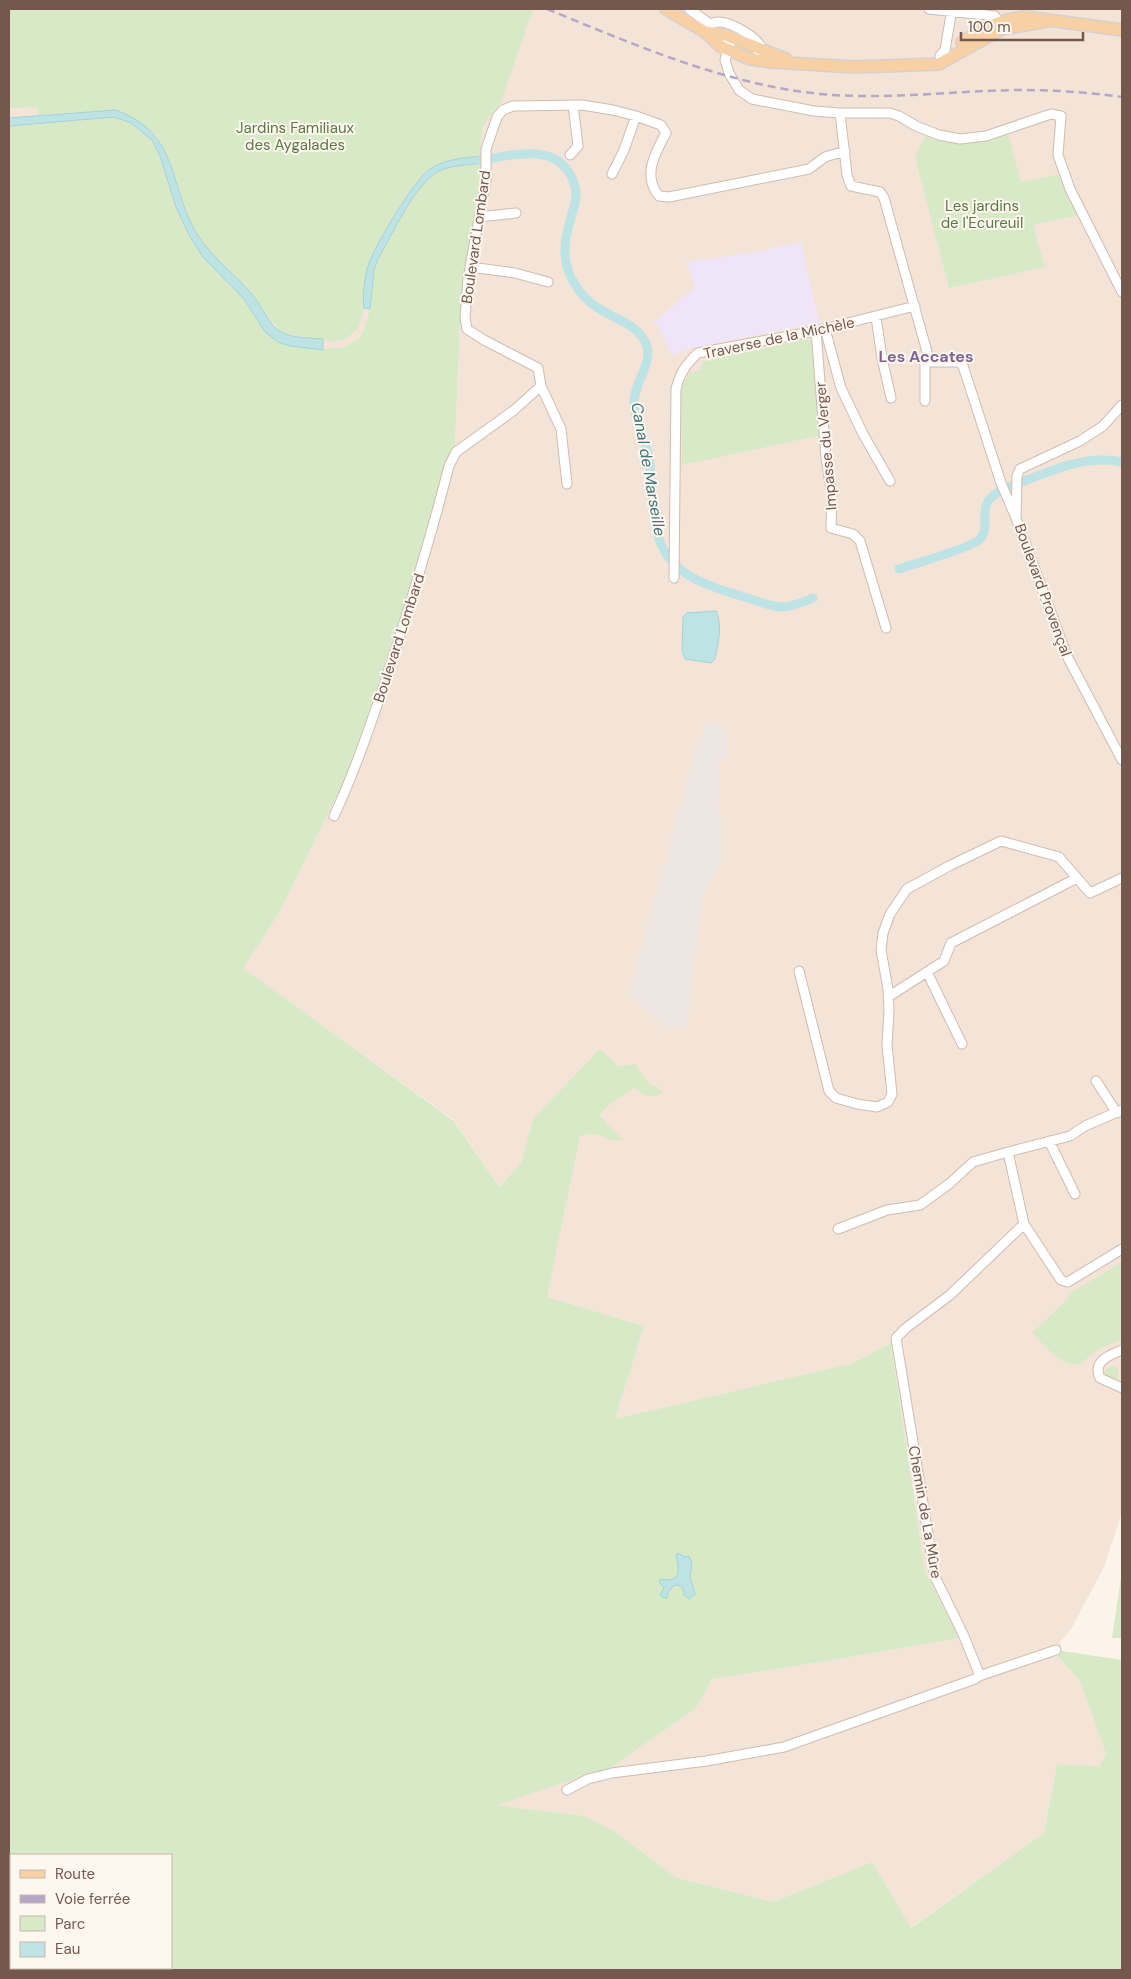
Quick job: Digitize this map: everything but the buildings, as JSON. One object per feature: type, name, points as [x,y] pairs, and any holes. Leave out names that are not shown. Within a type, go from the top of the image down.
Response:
[{"type":"main road","points":[[666,9],[707,28],[795,63]]},
{"type":"main road","points":[[707,28],[720,46],[750,59],[855,67],[939,64],[1015,17],[1122,30]]},
{"type":"main road","points":[[909,65],[940,56],[983,29],[997,28]]},
{"type":"street","points":[[689,9],[707,28],[721,22],[736,27],[752,36],[760,45],[760,49],[753,55],[728,51]]},
{"type":"street","points":[[929,9],[995,16],[997,28]]},
{"type":"street","points":[[940,56],[945,50],[952,10]]},
{"type":"street","points":[[950,23],[952,37],[960,44],[982,39]]},
{"type":"street","points":[[725,35],[730,44],[725,60],[729,73],[744,95],[762,101],[814,111],[890,113],[924,129],[960,140],[986,136],[1052,114],[1061,116],[1058,154],[1070,189],[1122,292]]},
{"type":"street","points":[[570,155],[578,146],[573,105]]},
{"type":"street","name":"Boulevard Lombard","points":[[334,816],[353,776],[396,650],[424,561],[449,466],[456,452],[513,411],[541,386],[538,368],[467,329],[465,318],[470,267],[480,217],[487,166],[486,150],[497,117],[503,110],[513,106],[573,105],[613,110],[636,116],[661,126],[666,133],[650,168],[652,188],[659,196],[669,197],[809,168],[825,157],[844,151]]},
{"type":"street","points":[[840,113],[847,175],[851,186],[880,192],[884,198],[929,359],[931,362],[960,362],[963,366],[1001,483],[1016,518]]},
{"type":"street","points":[[612,174],[624,150],[636,116]]},
{"type":"street","points":[[480,217],[516,214]]},
{"type":"street","points":[[470,267],[515,273],[548,282]]},
{"type":"street","name":"Traverse de la Michèle","points":[[674,578],[676,554],[676,389],[680,373],[688,362],[698,353],[820,330],[915,306]]},
{"type":"street","points":[[876,317],[890,398]]},
{"type":"street","points":[[820,330],[841,388],[863,434],[890,481]]},
{"type":"street","name":"Impasse du Verger","points":[[820,330],[826,458],[832,495],[831,528],[853,534],[860,541],[886,628]]},
{"type":"street","points":[[925,401],[925,364],[929,359]]},
{"type":"street","points":[[541,386],[561,429],[567,484]]},
{"type":"street","name":"Boulevard Provençal","points":[[1122,406],[1103,426],[1080,441],[1020,469],[1017,476],[1016,494],[1016,518],[1067,656],[1122,760]]},
{"type":"street","points":[[800,971],[829,1091],[836,1098],[876,1107],[888,1102],[892,1094],[887,1046],[888,997],[881,950],[883,933],[890,914],[907,889],[1001,841],[1059,857],[1090,893],[1122,878]]},
{"type":"street","points":[[888,997],[944,961],[951,943],[1077,878]]},
{"type":"street","points":[[927,972],[962,1044]]},
{"type":"street","points":[[838,1228],[887,1210],[920,1205],[973,1162],[1070,1136],[1085,1126],[1120,1111],[1096,1081]]},
{"type":"street","points":[[1049,1141],[1075,1194]]},
{"type":"street","points":[[1008,1152],[1024,1224],[1062,1280],[1068,1282],[1122,1249]]},
{"type":"street","name":"Chemin de La Mûre","points":[[979,1676],[973,1656],[935,1577],[896,1338],[906,1328],[950,1295],[1024,1224]]},
{"type":"street","points":[[1122,1350],[1104,1359],[1097,1368],[1100,1378],[1122,1388]]},
{"type":"street","points":[[567,1790],[588,1779],[612,1773],[784,1747],[1056,1650]]},
{"type":"shaded area","points":[[9,9],[1122,9],[1122,1513],[1103,1569],[1071,1629],[1060,1642],[1062,1651],[1055,1653],[1080,1681],[1106,1754],[1099,1768],[1057,1764],[1044,1833],[910,1928],[872,1862],[773,1902],[675,1877],[616,1832],[584,1816],[495,1805],[612,1767],[696,1708],[712,1679],[959,1638],[925,1572],[891,1343],[853,1363],[615,1419],[644,1326],[547,1297],[576,1149],[533,1120],[521,1163],[499,1187],[454,1120],[242,968],[279,913],[349,771],[401,616],[450,453],[455,446],[461,297],[483,165],[428,180],[417,191],[378,259],[374,270],[370,309],[365,327],[359,339],[344,347],[323,349],[256,315],[244,299],[228,283],[182,222],[160,156],[152,140],[122,119],[114,117],[9,126]]},
{"type":"shaded area","points":[[801,242],[819,323],[692,348],[672,355],[657,324],[654,322],[695,287],[687,262],[755,252]]},
{"type":"shaded area","points":[[708,720],[725,728],[728,754],[719,760],[721,862],[703,897],[686,1027],[664,1027],[632,997],[630,990],[698,742]]},
{"type":"green space","name":"Jardins Familiaux des Aygalades","points":[[9,9],[533,9],[501,102],[482,129],[481,156],[450,160],[438,164],[402,205],[370,262],[364,308],[358,329],[344,340],[329,342],[323,339],[280,332],[252,294],[211,252],[199,237],[189,218],[165,151],[156,135],[115,110],[38,115],[37,107],[9,108]]},
{"type":"green space","points":[[114,117],[131,123],[152,140],[160,156],[176,207],[189,236],[228,283],[244,299],[265,332],[322,349],[344,347],[359,339],[365,327],[370,309],[374,270],[378,259],[404,212],[420,188],[428,179],[442,170],[483,163],[461,298],[455,446],[450,453],[401,616],[349,771],[279,913],[243,968],[454,1121],[499,1187],[521,1163],[533,1119],[600,1049],[618,1066],[635,1064],[649,1084],[658,1087],[662,1093],[657,1096],[642,1095],[639,1090],[632,1088],[610,1104],[599,1115],[623,1140],[611,1140],[592,1134],[580,1136],[547,1297],[644,1326],[615,1419],[853,1363],[891,1343],[925,1572],[959,1638],[712,1679],[696,1708],[612,1767],[497,1805],[584,1816],[616,1832],[675,1877],[773,1902],[872,1862],[911,1928],[1044,1833],[1057,1764],[1099,1767],[1106,1754],[1080,1681],[1055,1653],[1062,1651],[1122,1660],[1122,1970],[9,1970],[9,126]]},
{"type":"green space","name":"Les jardins de l'Ecureuil","points":[[926,134],[958,142],[977,142],[1008,134],[1021,182],[1061,174],[1079,215],[1033,225],[1045,267],[949,288],[915,157]]},
{"type":"green space","points":[[809,340],[813,344],[822,435],[682,465],[681,388],[690,373],[700,370],[702,362]]},
{"type":"green space","points":[[1122,1262],[1122,1340],[1100,1349],[1081,1364],[1066,1362],[1054,1355],[1032,1333],[1069,1298],[1067,1295]]},
{"type":"green space","points":[[1111,1366],[1118,1367],[1118,1379],[1106,1377],[1104,1371]]},
{"type":"green space","points":[[1122,1571],[1122,1638],[1112,1638]]},
{"type":"water","points":[[115,110],[137,120],[152,133],[163,147],[189,218],[199,237],[217,259],[251,293],[273,325],[281,332],[291,335],[323,339],[323,350],[290,346],[278,342],[265,332],[244,299],[203,257],[189,235],[176,207],[160,156],[152,140],[131,123],[114,117],[9,126],[9,118]]},
{"type":"water","points":[[481,156],[483,163],[442,170],[428,179],[420,188],[404,212],[378,259],[374,270],[370,309],[364,308],[364,285],[369,263],[387,228],[423,175],[442,163]]},
{"type":"water","points":[[716,611],[720,629],[715,659],[711,663],[685,659],[682,651],[683,617],[687,613]]},
{"type":"water","points":[[678,1553],[685,1557],[689,1556],[692,1564],[690,1577],[695,1594],[689,1599],[684,1595],[682,1588],[675,1585],[668,1592],[667,1598],[663,1598],[660,1595],[664,1588],[659,1582],[661,1579],[673,1579],[678,1574],[676,1555]]},
{"type":"waterway","name":"Canal de Marseille","points":[[480,160],[518,154],[544,155],[555,159],[564,166],[572,178],[576,196],[565,244],[566,261],[570,275],[577,288],[587,300],[638,332],[647,346],[647,361],[636,389],[634,404],[636,418],[649,458],[655,524],[667,556],[685,573],[696,580],[767,604],[785,607],[813,598]]},
{"type":"waterway","name":"Canal de Marseille","points":[[899,569],[954,551],[979,540],[985,528],[985,509],[988,502],[1002,490],[1076,463],[1107,460],[1122,462]]},
{"type":"railway","points":[[547,9],[680,61],[749,82],[784,89],[845,96],[1043,90],[1122,97]]},
{"type":"district","name":"Les Accates","points":[[926,356]]}]
